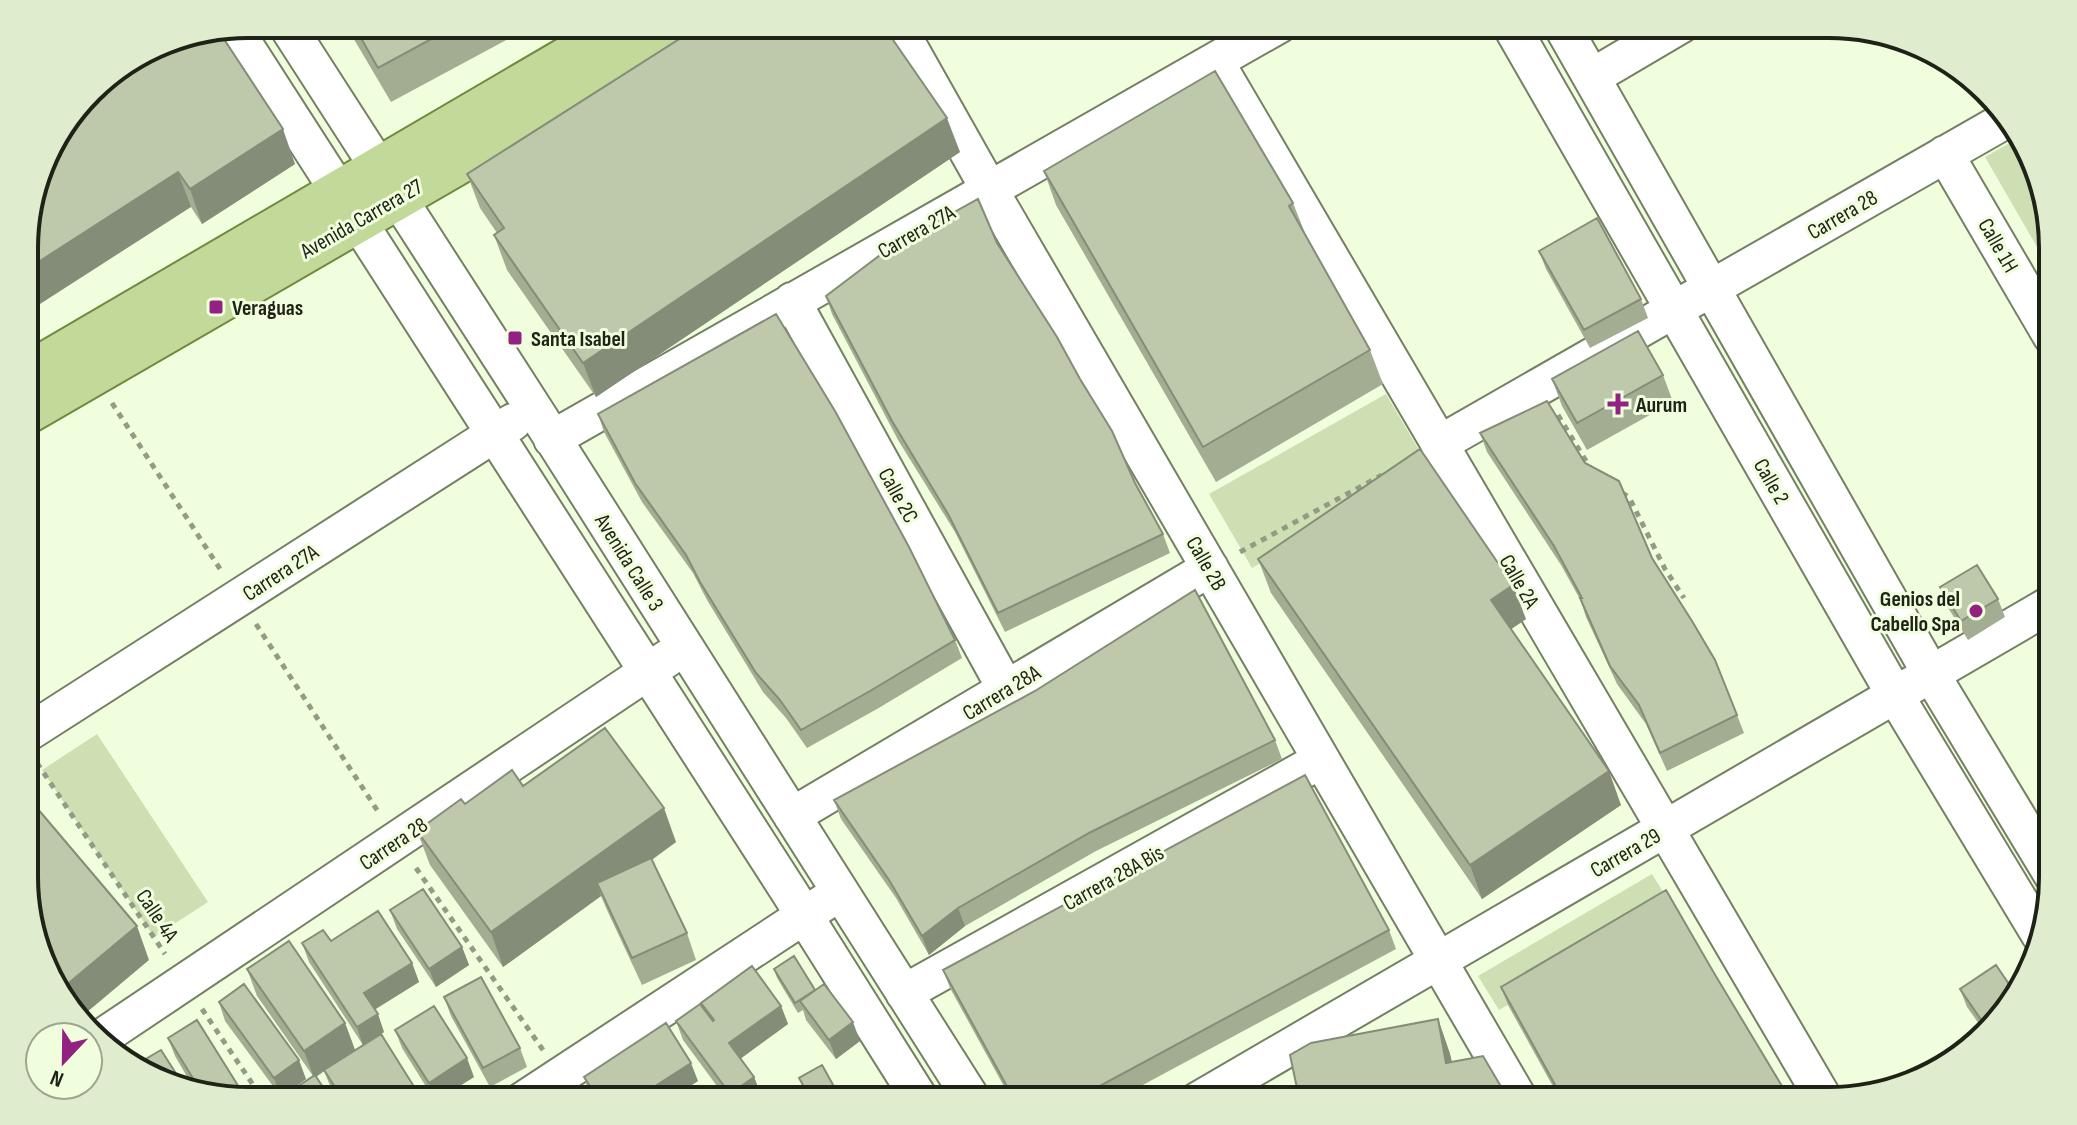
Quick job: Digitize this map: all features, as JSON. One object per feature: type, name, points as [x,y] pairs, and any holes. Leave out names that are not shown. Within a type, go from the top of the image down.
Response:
[{"type":"main road","name":"Avenida Carrera 27","points":[[388,183],[607,38]]},
{"type":"main road","name":"Avenida Carrera 27","points":[[38,370],[669,38]]},
{"type":"main road","name":"Avenida Carrera 27","points":[[38,405],[93,373],[348,206]]},
{"type":"street","name":"Avenida Calle 3","points":[[240,38],[912,1087]]},
{"type":"street","name":"Avenida Calle 3","points":[[295,38],[964,1087]]},
{"type":"street","name":"Calle 2B","points":[[904,38],[1512,1087]]},
{"type":"street","name":"Carrera 27A","points":[[38,740],[239,598],[495,434],[543,424],[792,301],[1255,38]]},
{"type":"street","name":"Calle 2","points":[[1518,38],[1895,695],[2033,924]]},
{"type":"street","name":"Calle 2","points":[[1569,38],[1931,674],[2039,853]]},
{"type":"street","points":[[1592,77],[1658,38]]},
{"type":"street","name":"Calle 2A","points":[[1215,61],[1817,1087]]},
{"type":"street","name":"Carrera 28","points":[[1674,309],[1999,124]]},
{"type":"street","name":"Calle 1H","points":[[1945,154],[2039,315]]},
{"type":"street","name":"Calle 2C","points":[[792,301],[1006,689]]},
{"type":"street","points":[[1439,444],[1674,309]]},
{"type":"street","name":"Carrera 28A","points":[[792,816],[1210,568]]},
{"type":"street","name":"Carrera 29","points":[[1247,1087],[1438,961],[2039,611]]},
{"type":"street","name":"Carrera 28","points":[[108,1034],[684,647]]},
{"type":"street","name":"Carrera 28A Bis","points":[[904,993],[1321,760]]},
{"type":"street","points":[[544,1087],[841,893]]},
{"type":"path","points":[[93,373],[397,840],[561,1076]]},
{"type":"path","points":[[1541,386],[1597,479]]},
{"type":"path","points":[[1210,568],[1385,473]]},
{"type":"path","points":[[1618,491],[1629,497],[1665,569],[1684,598]]},
{"type":"path","name":"Calle 4A","points":[[38,758],[255,1087]]},
{"type":"green space","points":[[2010,143],[2032,193],[2039,250],[1985,157]]},
{"type":"green space","points":[[1386,394],[1429,467],[1252,568],[1209,494]]},
{"type":"green space","points":[[97,734],[208,902],[154,937],[42,770]]},
{"type":"green space","points":[[1652,874],[1673,908],[1499,1010],[1478,976]]},
{"type":"building","points":[[361,38],[433,38],[378,68]]},
{"type":"building","points":[[681,38],[892,38],[947,118],[583,363],[494,235],[504,228],[467,174]]},
{"type":"building","points":[[224,39],[283,129],[190,189],[178,172],[38,262],[38,234],[45,193],[66,143],[90,109],[120,81],[143,66],[180,49]]},
{"type":"building","points":[[1215,71],[1293,203],[1289,206],[1370,350],[1203,447],[1044,171]]},
{"type":"building","points":[[978,199],[997,243],[1112,431],[1135,483],[1163,534],[998,613],[948,514],[892,421],[826,296],[888,249]]},
{"type":"building","points":[[1597,218],[1641,299],[1584,330],[1539,251]]},
{"type":"building","points":[[776,314],[835,411],[909,547],[955,640],[801,730],[756,673],[686,555],[635,483],[598,414]]},
{"type":"building","points":[[1638,331],[1663,375],[1577,423],[1552,379]]},
{"type":"building","points":[[1547,401],[1585,463],[1619,481],[1652,558],[1715,660],[1737,715],[1660,753],[1639,705],[1610,666],[1582,598],[1554,546],[1480,433]]},
{"type":"building","points":[[1420,449],[1513,585],[1491,600],[1609,771],[1470,865],[1258,559]]},
{"type":"building","points":[[1977,565],[1998,599],[1961,621],[1940,587]]},
{"type":"building","points":[[1195,590],[1275,740],[1089,833],[958,908],[922,936],[889,880],[834,800],[1035,691]]},
{"type":"building","points":[[605,728],[664,808],[491,932],[417,831],[461,799],[465,804],[512,770],[523,786]]},
{"type":"building","points":[[1305,775],[1389,930],[1098,1087],[1007,1087],[943,970]]},
{"type":"building","points":[[38,809],[137,926],[68,984],[45,932],[40,905]]},
{"type":"building","points":[[651,858],[687,933],[632,958],[597,883]]},
{"type":"building","points":[[423,889],[462,947],[429,969],[390,910]]},
{"type":"building","points":[[1666,890],[1783,1087],[1556,1087],[1501,987]]},
{"type":"building","points":[[378,911],[412,963],[364,993],[378,1014],[357,1027],[302,943],[323,930],[331,941]]},
{"type":"building","points":[[289,941],[345,1023],[304,1051],[247,969]]},
{"type":"building","points":[[794,956],[815,990],[795,1003],[774,969]]},
{"type":"building","points":[[1996,965],[2009,984],[1982,1021],[1960,989]]},
{"type":"building","points":[[752,966],[781,1006],[729,1043],[754,1077],[740,1087],[725,1087],[676,1021],[700,1004],[713,1021],[701,1003]]},
{"type":"building","points":[[481,977],[520,1048],[483,1068],[444,997]]},
{"type":"building","points":[[244,984],[299,1060],[274,1078],[219,1002]]},
{"type":"building","points":[[824,984],[853,1022],[829,1040],[800,1001]]},
{"type":"building","points":[[434,1006],[467,1058],[429,1083],[395,1030]]},
{"type":"building","points":[[1438,1019],[1446,1063],[1483,1056],[1501,1087],[1297,1087],[1290,1055],[1311,1043]]},
{"type":"building","points":[[197,1020],[238,1086],[194,1080],[168,1038]]},
{"type":"building","points":[[666,1023],[691,1063],[654,1087],[591,1087],[584,1077]]},
{"type":"building","points":[[381,1034],[414,1087],[335,1087],[324,1070]]},
{"type":"building","points":[[161,1050],[177,1074],[155,1065],[145,1059]]},
{"type":"building","points":[[822,1065],[834,1087],[804,1087],[799,1078]]},
{"type":"building","points":[[315,1075],[323,1087],[297,1087]]},
{"type":"place","name":"Veraguas","points":[[216,307]]},
{"type":"place","name":"Santa Isabel","points":[[515,338]]},
{"type":"place","name":"Aurum","points":[[1618,404]]},
{"type":"place","name":"Genios del Cabello Spa","points":[[1976,611]]}]
